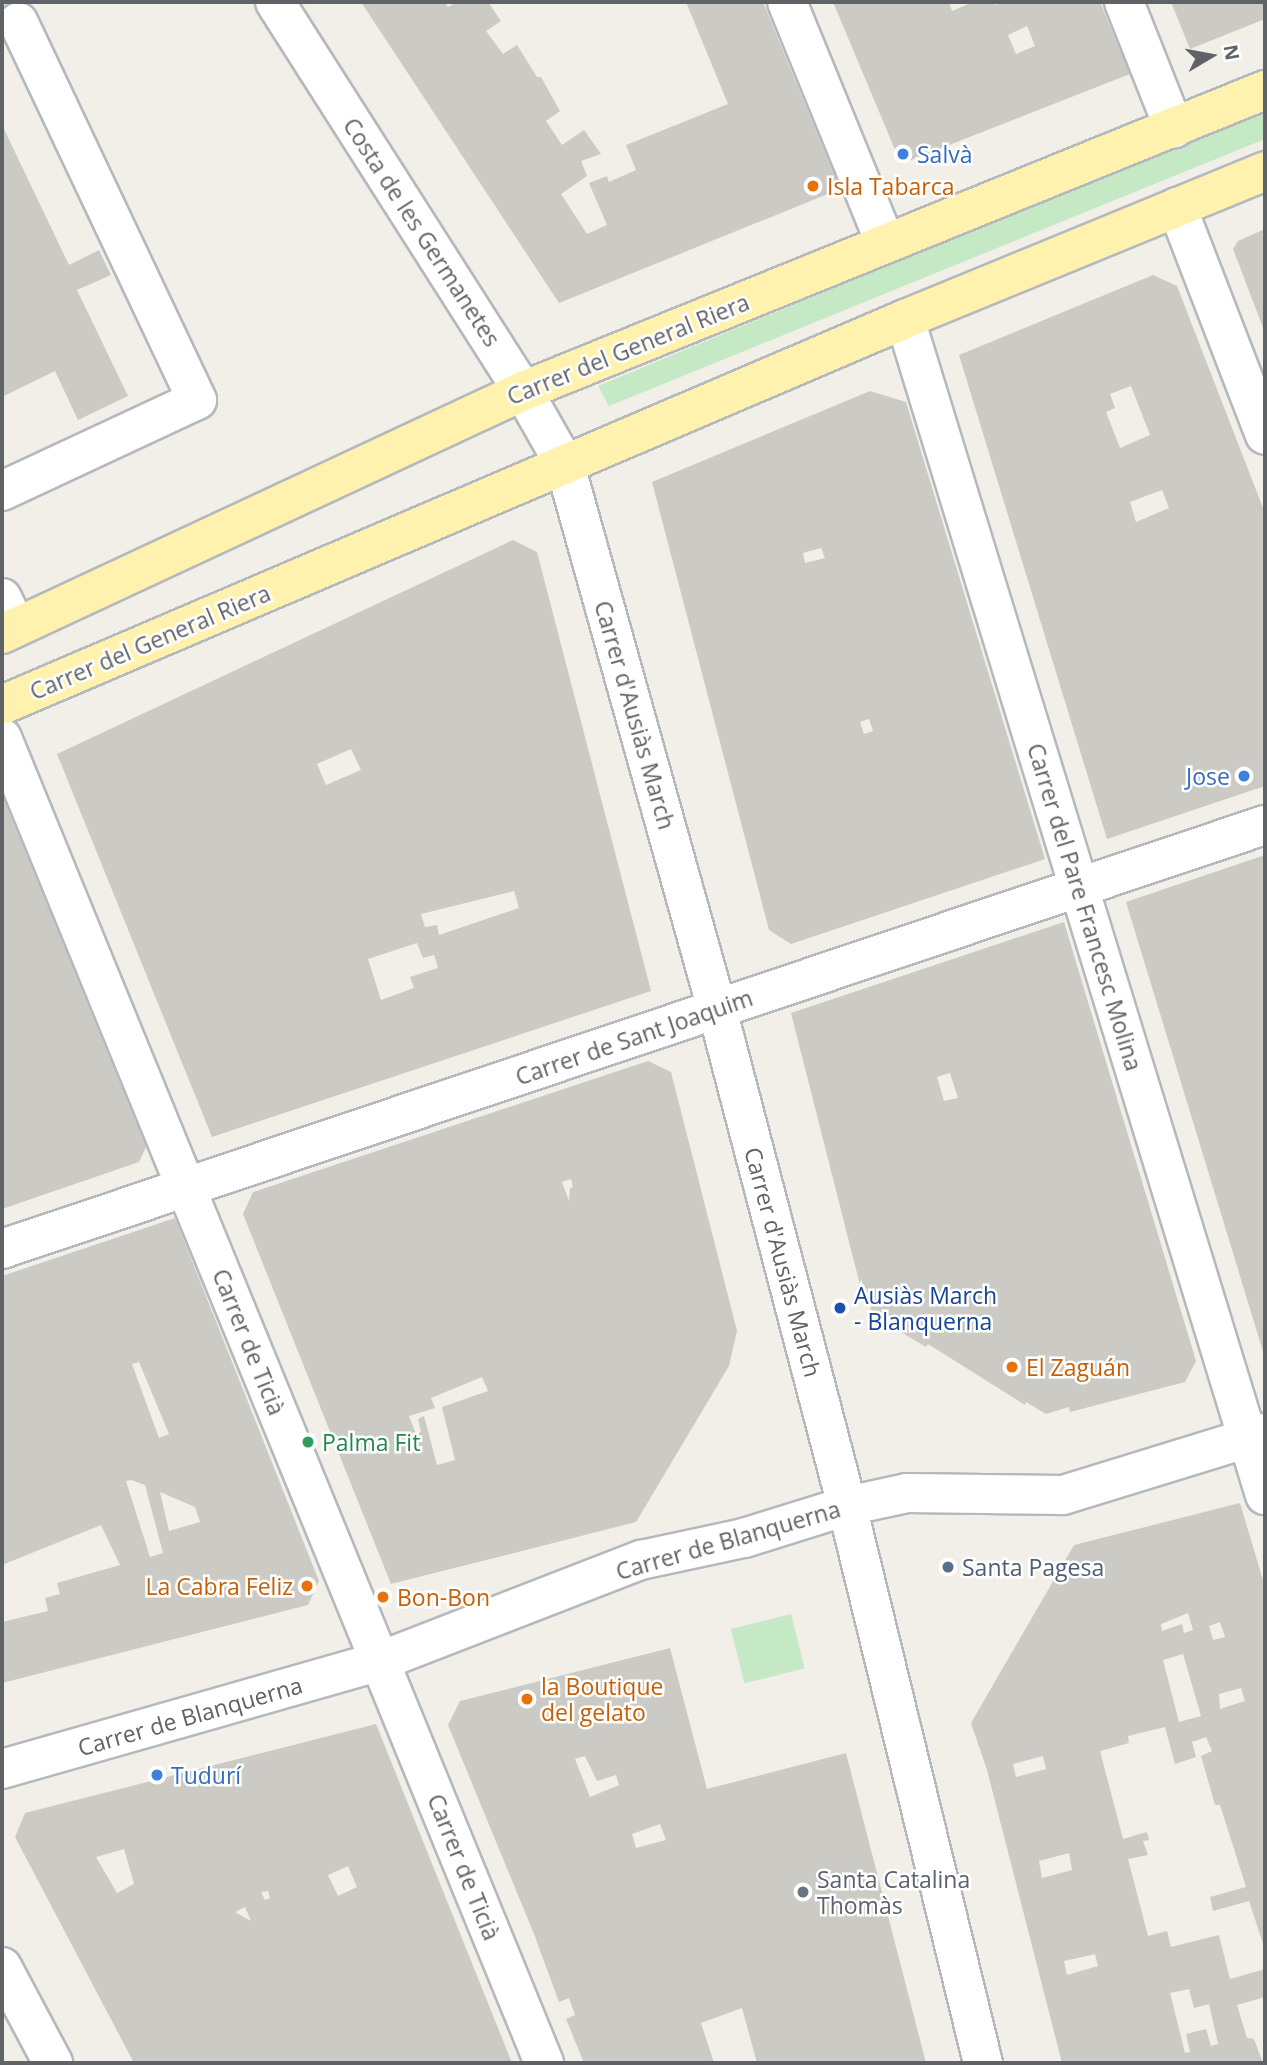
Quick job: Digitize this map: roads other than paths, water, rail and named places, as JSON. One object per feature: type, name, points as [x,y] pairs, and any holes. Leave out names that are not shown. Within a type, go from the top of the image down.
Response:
[{"type":"main road","name":"Carrer del General Riera","points":[[6,620],[523,391],[1265,90]]},
{"type":"main road","name":"Carrer del General Riera","points":[[2,705],[905,319],[1265,171]]},
{"type":"street","name":"Costa de les Germanetes","points":[[275,2],[523,391],[565,465]]},
{"type":"street","points":[[787,2],[886,244]]},
{"type":"street","points":[[1124,2],[1174,128]]},
{"type":"street","points":[[2,491],[197,400],[18,22]]},
{"type":"street","points":[[1177,207],[1265,435]]},
{"type":"street","name":"Carrer del Pare Francesc Molina","points":[[905,319],[1079,888],[1256,1436],[1265,1495]]},
{"type":"street","name":"Carrer d'Ausiàs March","points":[[565,465],[717,1009],[847,1506],[983,2063]]},
{"type":"street","name":"Carrer de Ticià","points":[[2,738],[544,2063]]},
{"type":"street","name":"Carrer de Sant Joaquim","points":[[2,1249],[1265,825]]},
{"type":"street","name":"Carrer de Blanquerna","points":[[2,1769],[380,1661],[641,1560],[744,1538],[847,1506],[907,1493],[1063,1494],[1256,1436]]},
{"type":"street","points":[[2,1967],[52,2063]]},
{"type":"place","name":"Salvà","points":[[903,154]]},
{"type":"place","name":"Isla Tabarca","points":[[813,186]]},
{"type":"place","name":"Jose","points":[[1244,776]]},
{"type":"place","name":"Ausiàs March - Blanquerna","points":[[840,1308]]},
{"type":"place","name":"El Zaguán","points":[[1012,1367]]},
{"type":"place","name":"Palma Fit","points":[[308,1442]]},
{"type":"place","name":"Santa Pagesa","points":[[948,1567]]},
{"type":"place","name":"La Cabra Feliz","points":[[307,1586]]},
{"type":"place","name":"Bon-Bon","points":[[383,1597]]},
{"type":"place","name":"la Boutique del gelato","points":[[527,1699]]},
{"type":"place","name":"Tudurí","points":[[157,1775]]},
{"type":"place","name":"Santa Catalina Thomàs","points":[[803,1892]]}]
